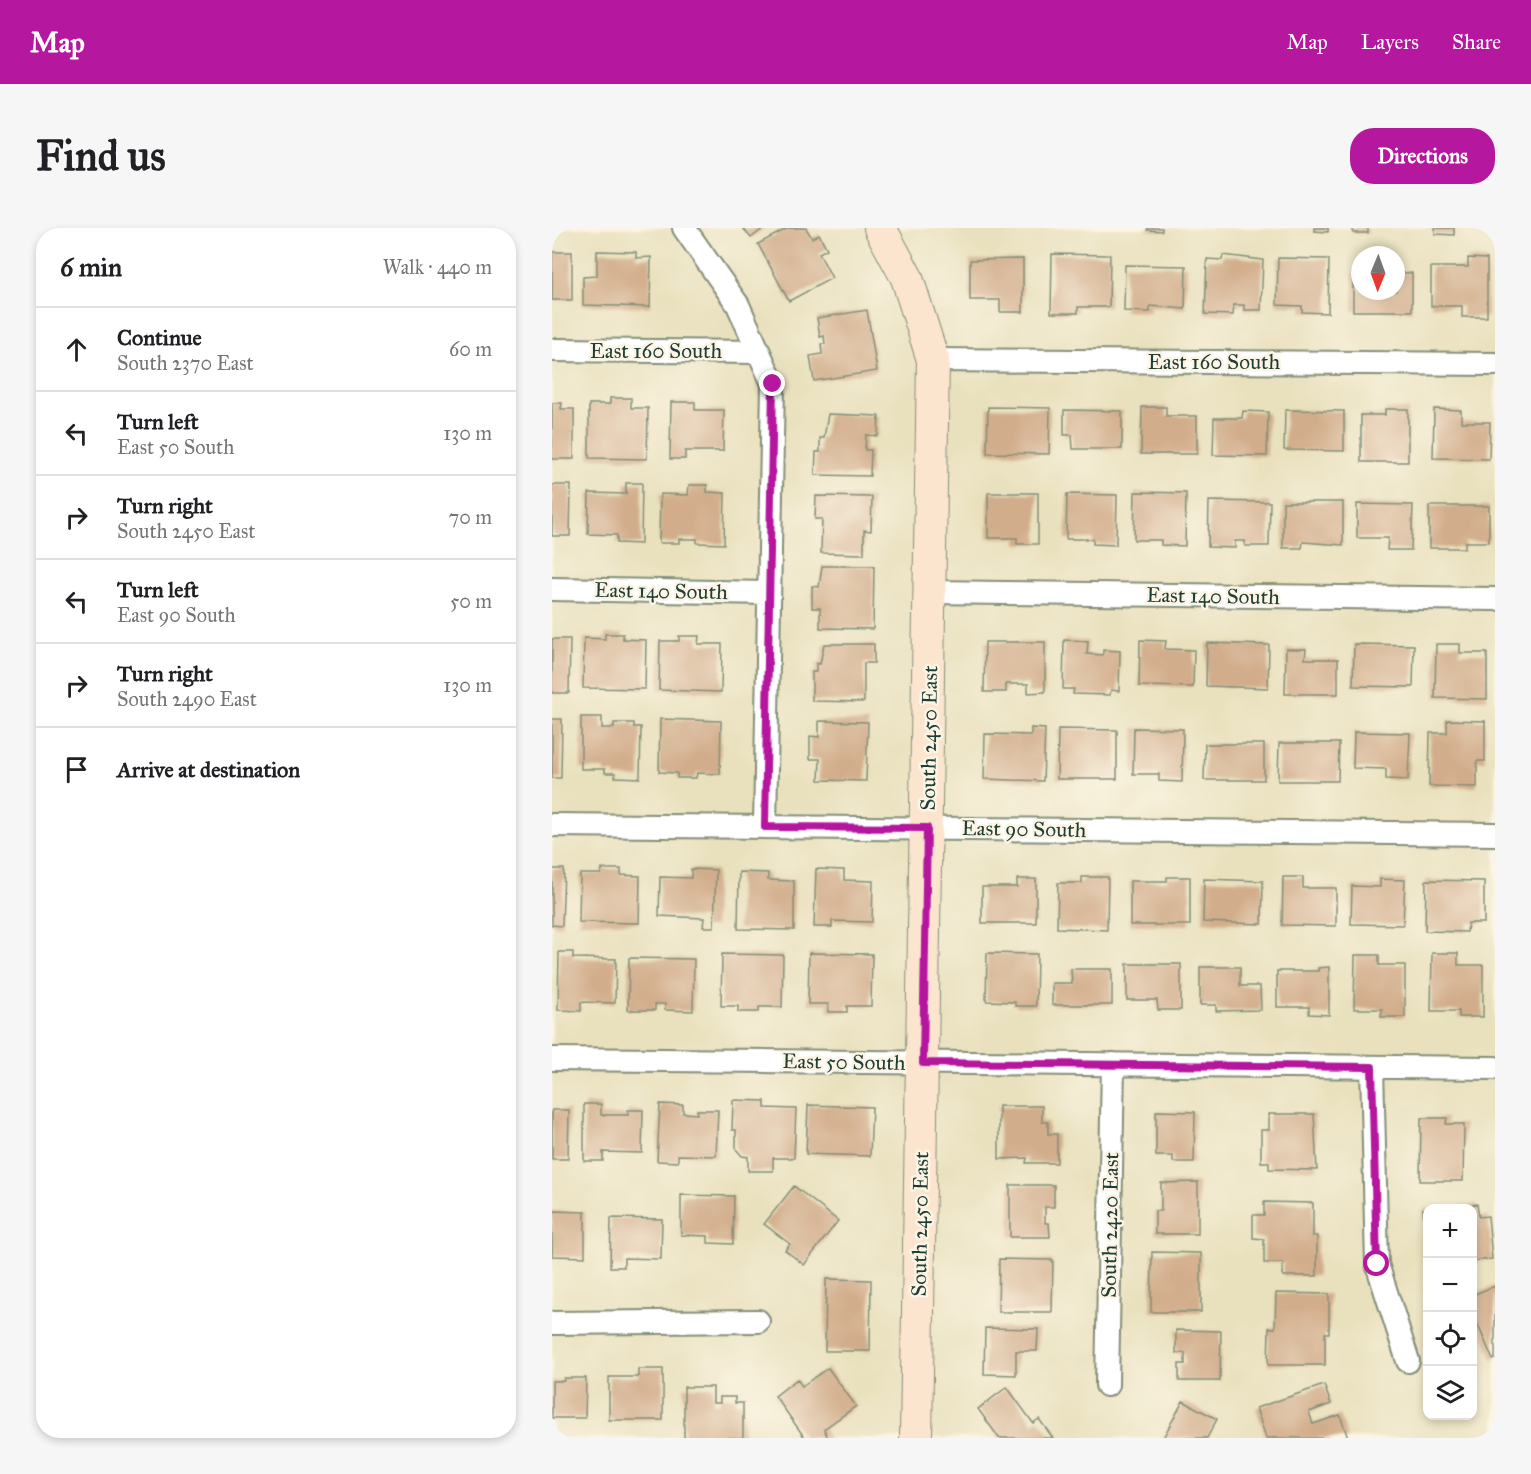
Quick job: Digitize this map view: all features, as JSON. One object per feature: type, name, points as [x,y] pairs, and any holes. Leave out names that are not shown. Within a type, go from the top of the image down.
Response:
[{"type":"street","points":[[684,228],[738,305],[773,384],[765,827]]},
{"type":"street","name":"South 2450 East","points":[[880,228],[907,278],[933,360],[916,1438]]},
{"type":"street","name":"East 160 South","points":[[552,350],[759,352]]},
{"type":"street","name":"East 160 South","points":[[933,360],[1495,364]]},
{"type":"street","name":"East 140 South","points":[[552,589],[769,593]]},
{"type":"street","name":"East 140 South","points":[[931,592],[1495,599]]},
{"type":"street","name":"East 90 South","points":[[552,825],[1495,834]]},
{"type":"street","name":"East 50 South","points":[[552,1059],[1495,1068]]},
{"type":"street","name":"South 2420 East","points":[[1107,1385],[1113,1064]]},
{"type":"street","points":[[1372,1067],[1377,1264],[1408,1361]]},
{"type":"street","points":[[552,1323],[758,1321]]},
{"type":"building","points":[[743,228],[764,228],[751,238]]},
{"type":"building","points":[[788,228],[806,228],[812,238],[819,234],[827,249],[819,253],[832,278],[789,301],[758,244]]},
{"type":"building","points":[[1148,228],[1162,228],[1162,231],[1147,230]]},
{"type":"building","points":[[1314,228],[1328,228],[1328,232],[1314,231]]},
{"type":"building","points":[[1353,228],[1368,228],[1368,233],[1353,233]]},
{"type":"building","points":[[1435,228],[1454,228],[1454,235],[1435,234]]},
{"type":"building","points":[[597,251],[636,252],[636,258],[651,257],[650,307],[583,305],[583,277],[597,276]]},
{"type":"building","points":[[552,252],[572,252],[572,300],[552,300]]},
{"type":"building","points":[[1052,254],[1110,255],[1109,307],[1078,307],[1078,313],[1051,313]]},
{"type":"building","points":[[1223,255],[1263,260],[1261,310],[1244,310],[1244,305],[1234,305],[1233,315],[1205,314],[1207,259],[1222,260]]},
{"type":"building","points":[[1278,258],[1329,259],[1328,313],[1302,312],[1302,306],[1277,305]]},
{"type":"building","points":[[1468,258],[1487,259],[1487,317],[1462,317],[1462,306],[1431,306],[1431,267],[1468,267]]},
{"type":"building","points":[[1023,259],[1023,312],[1000,312],[1000,300],[970,300],[970,260]]},
{"type":"building","points":[[1125,265],[1186,266],[1185,309],[1150,306],[1150,312],[1124,311]]},
{"type":"building","points":[[1405,273],[1412,273],[1412,311],[1353,311],[1353,300],[1405,300]]},
{"type":"building","points":[[867,310],[877,371],[814,381],[810,356],[822,354],[821,344],[825,344],[824,336],[820,337],[817,318]]},
{"type":"building","points":[[610,398],[631,398],[631,408],[648,408],[647,459],[589,458],[589,404],[610,404]]},
{"type":"building","points":[[671,402],[695,402],[695,410],[724,410],[723,451],[685,451],[685,459],[670,459]]},
{"type":"building","points":[[552,403],[562,403],[561,409],[574,409],[574,459],[552,459]]},
{"type":"building","points":[[988,407],[1050,408],[1049,454],[987,453]]},
{"type":"building","points":[[1142,407],[1166,407],[1166,416],[1197,416],[1197,454],[1141,454]]},
{"type":"building","points":[[1385,409],[1408,409],[1408,462],[1361,462],[1361,415],[1385,415]]},
{"type":"building","points":[[1434,409],[1461,410],[1461,422],[1490,422],[1489,459],[1433,458]]},
{"type":"building","points":[[1064,410],[1122,411],[1122,449],[1073,449],[1072,435],[1064,435]]},
{"type":"building","points":[[1285,410],[1344,411],[1344,451],[1284,450]]},
{"type":"building","points":[[1243,411],[1268,412],[1267,456],[1213,455],[1214,418],[1242,418]]},
{"type":"building","points":[[828,414],[879,416],[878,436],[866,435],[865,450],[871,450],[870,476],[815,475],[816,452],[820,452],[820,438],[824,438]]},
{"type":"building","points":[[626,483],[642,483],[641,544],[617,543],[617,535],[588,534],[589,493],[626,494]]},
{"type":"building","points":[[552,485],[571,485],[570,536],[552,536]]},
{"type":"building","points":[[689,485],[707,485],[707,492],[725,493],[724,544],[697,543],[697,539],[679,539],[679,543],[659,543],[660,494],[688,495]]},
{"type":"building","points":[[1135,492],[1186,493],[1185,546],[1161,545],[1161,540],[1134,540]]},
{"type":"building","points":[[988,493],[1038,493],[1038,544],[1017,544],[1017,538],[988,538]]},
{"type":"building","points":[[1067,494],[1117,495],[1116,545],[1093,544],[1093,539],[1066,539]]},
{"type":"building","points":[[816,496],[872,497],[871,531],[864,530],[864,554],[821,553],[822,519],[815,519]]},
{"type":"building","points":[[1209,501],[1270,502],[1269,546],[1245,546],[1245,541],[1235,541],[1235,548],[1208,547]]},
{"type":"building","points":[[1283,502],[1343,502],[1343,545],[1303,542],[1302,548],[1283,548]]},
{"type":"building","points":[[1357,504],[1413,505],[1411,550],[1387,550],[1388,538],[1357,538]]},
{"type":"building","points":[[1429,506],[1489,506],[1489,542],[1465,542],[1465,548],[1429,548]]},
{"type":"building","points":[[822,566],[874,566],[873,629],[820,628],[820,608],[812,608],[812,586],[819,587]]},
{"type":"building","points":[[605,634],[623,634],[623,639],[646,640],[645,689],[583,688],[584,638],[605,639]]},
{"type":"building","points":[[679,636],[699,636],[698,644],[722,644],[721,692],[659,690],[660,641],[679,641]]},
{"type":"building","points":[[552,639],[570,639],[569,693],[552,693]]},
{"type":"building","points":[[1064,640],[1088,641],[1087,654],[1103,655],[1103,650],[1120,651],[1119,691],[1111,690],[1110,695],[1073,694],[1074,689],[1063,689]]},
{"type":"building","points":[[1140,640],[1166,641],[1165,649],[1194,650],[1193,687],[1139,686]]},
{"type":"building","points":[[985,642],[1045,642],[1045,692],[1028,693],[1028,684],[1006,684],[1006,692],[984,692]]},
{"type":"building","points":[[1207,643],[1269,645],[1268,688],[1206,686]]},
{"type":"building","points":[[824,644],[874,644],[874,663],[864,663],[864,702],[812,701],[812,672],[816,672],[816,663],[820,664]]},
{"type":"building","points":[[1354,644],[1414,645],[1413,687],[1353,686]]},
{"type":"building","points":[[1436,644],[1460,644],[1460,653],[1487,653],[1487,699],[1435,698]]},
{"type":"building","points":[[1286,649],[1306,649],[1305,659],[1338,659],[1338,694],[1285,694]]},
{"type":"building","points":[[581,717],[602,717],[602,728],[614,728],[614,723],[634,723],[634,727],[641,727],[640,778],[615,777],[615,773],[605,773],[605,769],[581,769]]},
{"type":"building","points":[[552,719],[562,719],[561,778],[552,778]]},
{"type":"building","points":[[660,719],[721,721],[720,774],[697,773],[696,778],[677,778],[677,773],[659,772]]},
{"type":"building","points":[[1447,720],[1485,721],[1485,761],[1477,761],[1477,787],[1429,786],[1430,733],[1447,733]]},
{"type":"building","points":[[819,721],[868,722],[866,781],[819,780],[820,759],[810,759],[810,736],[819,737]]},
{"type":"building","points":[[1031,728],[1045,729],[1043,781],[984,779],[985,734],[1031,735]]},
{"type":"building","points":[[1134,728],[1183,729],[1182,782],[1159,781],[1159,774],[1133,774]]},
{"type":"building","points":[[1058,729],[1117,730],[1117,779],[1057,779]]},
{"type":"building","points":[[1354,732],[1410,733],[1408,780],[1386,779],[1386,769],[1353,768]]},
{"type":"building","points":[[1279,743],[1339,743],[1338,781],[1278,781]]},
{"type":"building","points":[[1205,744],[1264,744],[1264,780],[1204,780]]},
{"type":"building","points":[[552,869],[564,869],[562,926],[552,925]]},
{"type":"building","points":[[602,869],[621,869],[621,875],[640,876],[639,923],[579,922],[580,874],[601,874]]},
{"type":"building","points":[[691,869],[716,870],[714,927],[703,927],[704,918],[659,916],[660,877],[691,878]]},
{"type":"building","points":[[816,869],[844,870],[844,880],[873,881],[872,922],[832,921],[832,927],[814,927]]},
{"type":"building","points":[[739,872],[768,873],[768,880],[794,881],[794,930],[738,929]]},
{"type":"building","points":[[1082,877],[1108,877],[1107,930],[1057,928],[1058,883],[1082,883]]},
{"type":"building","points":[[1167,877],[1190,877],[1190,925],[1130,925],[1130,881],[1167,881]]},
{"type":"building","points":[[1283,877],[1303,877],[1303,888],[1336,888],[1336,926],[1282,925]]},
{"type":"building","points":[[1017,879],[1036,879],[1036,923],[982,923],[982,887],[1017,887]]},
{"type":"building","points":[[1204,879],[1263,881],[1262,924],[1203,922]]},
{"type":"building","points":[[1380,879],[1405,880],[1403,925],[1351,924],[1352,886],[1380,887]]},
{"type":"building","points":[[1426,880],[1484,881],[1484,923],[1468,923],[1467,932],[1425,931]]},
{"type":"building","points":[[559,952],[573,952],[573,958],[616,959],[615,1003],[581,1002],[581,1011],[558,1010]]},
{"type":"building","points":[[809,953],[872,954],[871,1006],[847,1006],[847,1012],[828,1012],[828,1004],[808,1004]]},
{"type":"building","points":[[987,953],[1037,954],[1036,1006],[1015,1006],[1015,1002],[986,1001]]},
{"type":"building","points":[[1432,953],[1458,953],[1458,965],[1483,965],[1483,1017],[1459,1017],[1459,1011],[1431,1011]]},
{"type":"building","points":[[722,954],[783,955],[782,1007],[759,1007],[759,1012],[738,1012],[738,1006],[721,1006]]},
{"type":"building","points":[[1355,955],[1379,955],[1379,965],[1405,965],[1405,1017],[1381,1017],[1382,1009],[1354,1009]]},
{"type":"building","points":[[629,958],[694,959],[693,1011],[665,1010],[665,1004],[655,1004],[655,1010],[628,1010]]},
{"type":"building","points":[[1127,964],[1181,964],[1181,1010],[1158,1010],[1157,1000],[1127,1000]]},
{"type":"building","points":[[1200,967],[1240,967],[1240,986],[1260,986],[1261,1010],[1216,1011],[1216,1005],[1200,1005]]},
{"type":"building","points":[[1329,967],[1329,1015],[1309,1014],[1309,1007],[1277,1007],[1277,971],[1318,971],[1318,968]]},
{"type":"building","points":[[1071,969],[1112,969],[1112,1005],[1052,1005],[1052,983],[1072,983]]},
{"type":"building","points":[[733,1100],[765,1101],[765,1108],[796,1109],[794,1158],[773,1158],[773,1171],[748,1171],[748,1157],[742,1156],[736,1149],[736,1130],[732,1130]]},
{"type":"building","points":[[584,1104],[601,1104],[601,1115],[628,1115],[628,1110],[643,1110],[642,1153],[603,1152],[603,1161],[584,1161]]},
{"type":"building","points":[[660,1104],[683,1105],[683,1113],[697,1114],[697,1110],[718,1110],[716,1156],[678,1155],[678,1162],[657,1161]]},
{"type":"building","points":[[808,1105],[872,1107],[870,1156],[806,1154]]},
{"type":"building","points":[[999,1106],[1042,1106],[1042,1122],[1048,1122],[1048,1134],[1057,1134],[1057,1163],[1026,1163],[1027,1158],[999,1159]]},
{"type":"building","points":[[552,1110],[569,1110],[568,1159],[552,1159]]},
{"type":"building","points":[[1156,1111],[1195,1112],[1194,1162],[1173,1162],[1173,1156],[1156,1156]]},
{"type":"building","points":[[1269,1114],[1314,1114],[1317,1170],[1269,1169],[1269,1162],[1261,1162],[1261,1130],[1269,1130]]},
{"type":"building","points":[[1421,1118],[1447,1118],[1446,1124],[1464,1124],[1463,1181],[1420,1181]]},
{"type":"building","points":[[1198,1182],[1198,1234],[1155,1234],[1155,1211],[1161,1211],[1161,1183]]},
{"type":"building","points":[[1010,1185],[1054,1185],[1054,1207],[1045,1207],[1045,1223],[1049,1223],[1050,1237],[1010,1237]]},
{"type":"building","points":[[794,1186],[838,1221],[804,1265],[785,1250],[790,1244],[764,1224]]},
{"type":"building","points":[[681,1195],[734,1196],[733,1244],[708,1243],[708,1236],[681,1235]]},
{"type":"building","points":[[1264,1202],[1313,1203],[1313,1236],[1317,1236],[1317,1276],[1283,1276],[1283,1263],[1264,1263],[1264,1239],[1253,1238],[1253,1215],[1264,1215]]},
{"type":"building","points":[[1477,1204],[1479,1217],[1488,1216],[1492,1259],[1477,1260]]},
{"type":"building","points":[[552,1211],[585,1212],[585,1257],[552,1256]]},
{"type":"building","points":[[611,1218],[662,1219],[661,1259],[624,1258],[624,1267],[610,1267]]},
{"type":"building","points":[[1152,1252],[1201,1253],[1201,1312],[1151,1312]]},
{"type":"building","points":[[999,1259],[1053,1260],[1052,1312],[998,1312]]},
{"type":"building","points":[[826,1279],[871,1280],[870,1351],[825,1351]]},
{"type":"building","points":[[1495,1286],[1495,1359],[1493,1360],[1477,1323],[1477,1293]]},
{"type":"building","points":[[1276,1293],[1329,1294],[1329,1333],[1325,1333],[1325,1365],[1268,1365],[1269,1328],[1275,1328]]},
{"type":"building","points":[[985,1328],[1038,1329],[1037,1351],[1016,1351],[1016,1375],[984,1374]]},
{"type":"building","points":[[1176,1330],[1221,1331],[1220,1381],[1179,1381],[1179,1364],[1185,1364],[1185,1353],[1176,1353]]},
{"type":"building","points":[[828,1368],[856,1406],[824,1429],[828,1438],[805,1438],[775,1396],[797,1379],[802,1386]]},
{"type":"building","points":[[638,1369],[663,1369],[663,1420],[609,1420],[609,1377],[638,1377]]},
{"type":"building","points":[[564,1378],[586,1378],[585,1418],[552,1418],[552,1381],[564,1381]]},
{"type":"building","points":[[1324,1385],[1331,1404],[1309,1412],[1313,1424],[1340,1415],[1348,1438],[1266,1438],[1256,1408]]},
{"type":"building","points":[[684,1387],[713,1387],[713,1403],[720,1403],[720,1397],[735,1397],[735,1403],[743,1403],[743,1438],[684,1438]]},
{"type":"building","points":[[1007,1387],[1033,1423],[1039,1419],[1053,1438],[999,1438],[978,1409]]},
{"type":"building","points":[[1183,1401],[1217,1419],[1207,1438],[1163,1438]]},
{"type":"route","points":[[773,384],[765,827],[927,828],[923,1063],[1372,1067],[1377,1264]]}]
